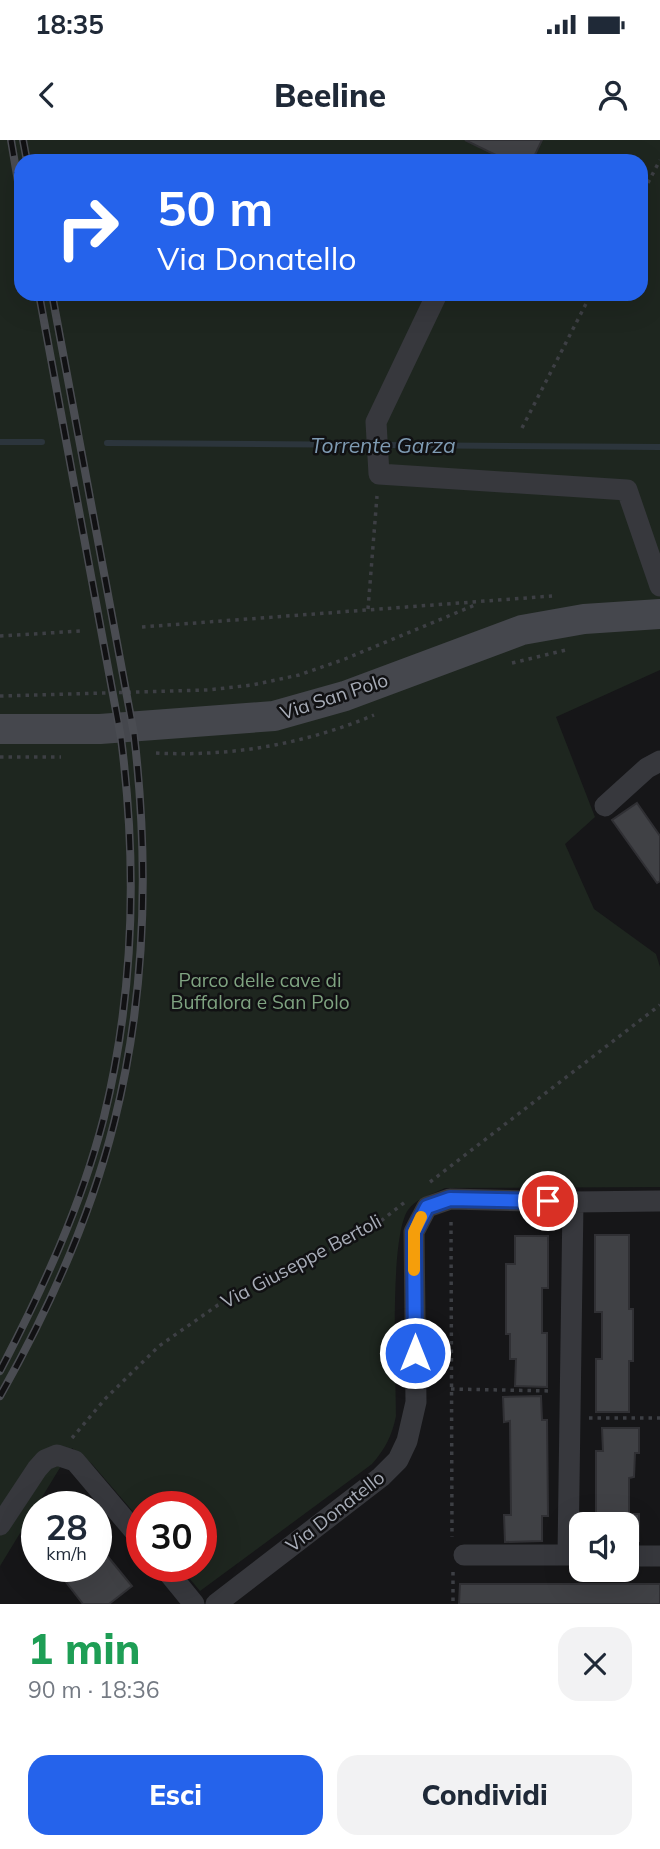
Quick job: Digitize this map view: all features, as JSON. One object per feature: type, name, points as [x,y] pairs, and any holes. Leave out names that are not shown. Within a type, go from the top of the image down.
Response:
[{"type":"main road","name":"Via San Polo","points":[[0,729],[100,729],[274,716],[345,696],[522,630],[584,619],[660,614]]},
{"type":"street","points":[[434,301],[376,422],[379,474],[627,490],[660,586]]},
{"type":"street","points":[[605,806],[647,768],[660,761]]},
{"type":"street","points":[[450,1199],[660,1201]]},
{"type":"street","name":"Via Donatello","points":[[216,1604],[381,1477],[398,1460],[407,1441],[416,1402],[414,1232],[427,1207],[450,1199]]},
{"type":"street","points":[[573,1202],[570,1391],[573,1512]]},
{"type":"street","points":[[0,1525],[37,1469],[45,1460],[57,1455],[75,1461],[126,1521]]},
{"type":"street","points":[[456,1554],[569,1555]]},
{"type":"street","points":[[639,1556],[660,1556]]},
{"type":"street","points":[[176,1582],[194,1604]]},
{"type":"path","points":[[648,183],[660,160]]},
{"type":"path","points":[[522,428],[587,301]]},
{"type":"path","points":[[368,609],[379,474]]},
{"type":"path","points":[[0,696],[208,690],[252,685],[299,675],[345,659],[480,603],[142,627]]},
{"type":"path","points":[[0,636],[81,631]]},
{"type":"path","points":[[426,1185],[660,1005]]},
{"type":"path","name":"Via Giuseppe Bertoli","points":[[57,1455],[105,1398],[159,1346],[218,1305],[372,1228],[415,1194]]},
{"type":"path","points":[[450,1199],[451,1389],[456,1554],[453,1604]]},
{"type":"path","points":[[451,1389],[570,1391]]},
{"type":"path","points":[[570,1419],[660,1418]]},
{"type":"green space","name":"Parco delle cave di Buffalora e San Polo","points":[[0,140],[660,140],[660,670],[556,717],[595,817],[565,844],[594,909],[656,954],[660,967],[660,1187],[445,1188],[411,1206],[402,1225],[398,1249],[395,1309],[396,1416],[387,1442],[372,1464],[217,1578],[217,1491],[126,1491],[126,1503],[92,1464],[72,1448],[46,1491],[21,1491],[21,1532],[0,1566]]},
{"type":"green space","name":"Parco delle cave di Buffalora e San Polo","points":[[192,1582],[212,1582],[200,1591]]},
{"type":"building","points":[[465,140],[542,140],[535,154],[494,154]]},
{"type":"building","points":[[637,803],[660,836],[660,881],[657,883],[612,820]]},
{"type":"building","points":[[595,1235],[629,1235],[629,1309],[633,1309],[633,1361],[629,1361],[629,1412],[596,1412],[596,1359],[602,1359],[602,1312],[595,1312]]},
{"type":"building","points":[[515,1236],[548,1236],[548,1288],[542,1288],[542,1333],[547,1333],[547,1387],[515,1386],[516,1359],[510,1359],[510,1334],[506,1334],[506,1264],[515,1264]]},
{"type":"building","points":[[541,1396],[542,1420],[547,1420],[548,1516],[542,1516],[542,1541],[505,1542],[504,1515],[511,1515],[510,1421],[504,1422],[503,1397]]},
{"type":"building","points":[[602,1428],[639,1428],[639,1453],[635,1453],[634,1477],[629,1478],[629,1512],[596,1512],[596,1451],[603,1451]]},
{"type":"building","points":[[112,1562],[126,1582],[132,1586],[109,1604],[83,1604],[66,1582],[112,1582]]},
{"type":"building","points":[[460,1584],[660,1584],[660,1604],[459,1604]]},
{"type":"waterway","name":"Torrente Garza","points":[[0,442],[42,442]]},
{"type":"waterway","name":"Torrente Garza","points":[[107,443],[660,447]]},
{"type":"railway","points":[[11,140],[14,158]]},
{"type":"railway","points":[[23,140],[26,154]]},
{"type":"railway","points":[[0,1371],[59,1247],[95,1150],[114,1071],[122,1023],[130,928],[129,833],[121,738],[40,301]]},
{"type":"railway","points":[[0,1396],[35,1331],[66,1264],[104,1159],[125,1075],[133,1027],[142,929],[142,831],[134,734],[53,301]]},
{"type":"slow traffic","points":[[414,1270],[414,1232],[421,1217]]},
{"type":"route","points":[[415,1353],[414,1232],[427,1207],[450,1199],[548,1201]]}]
